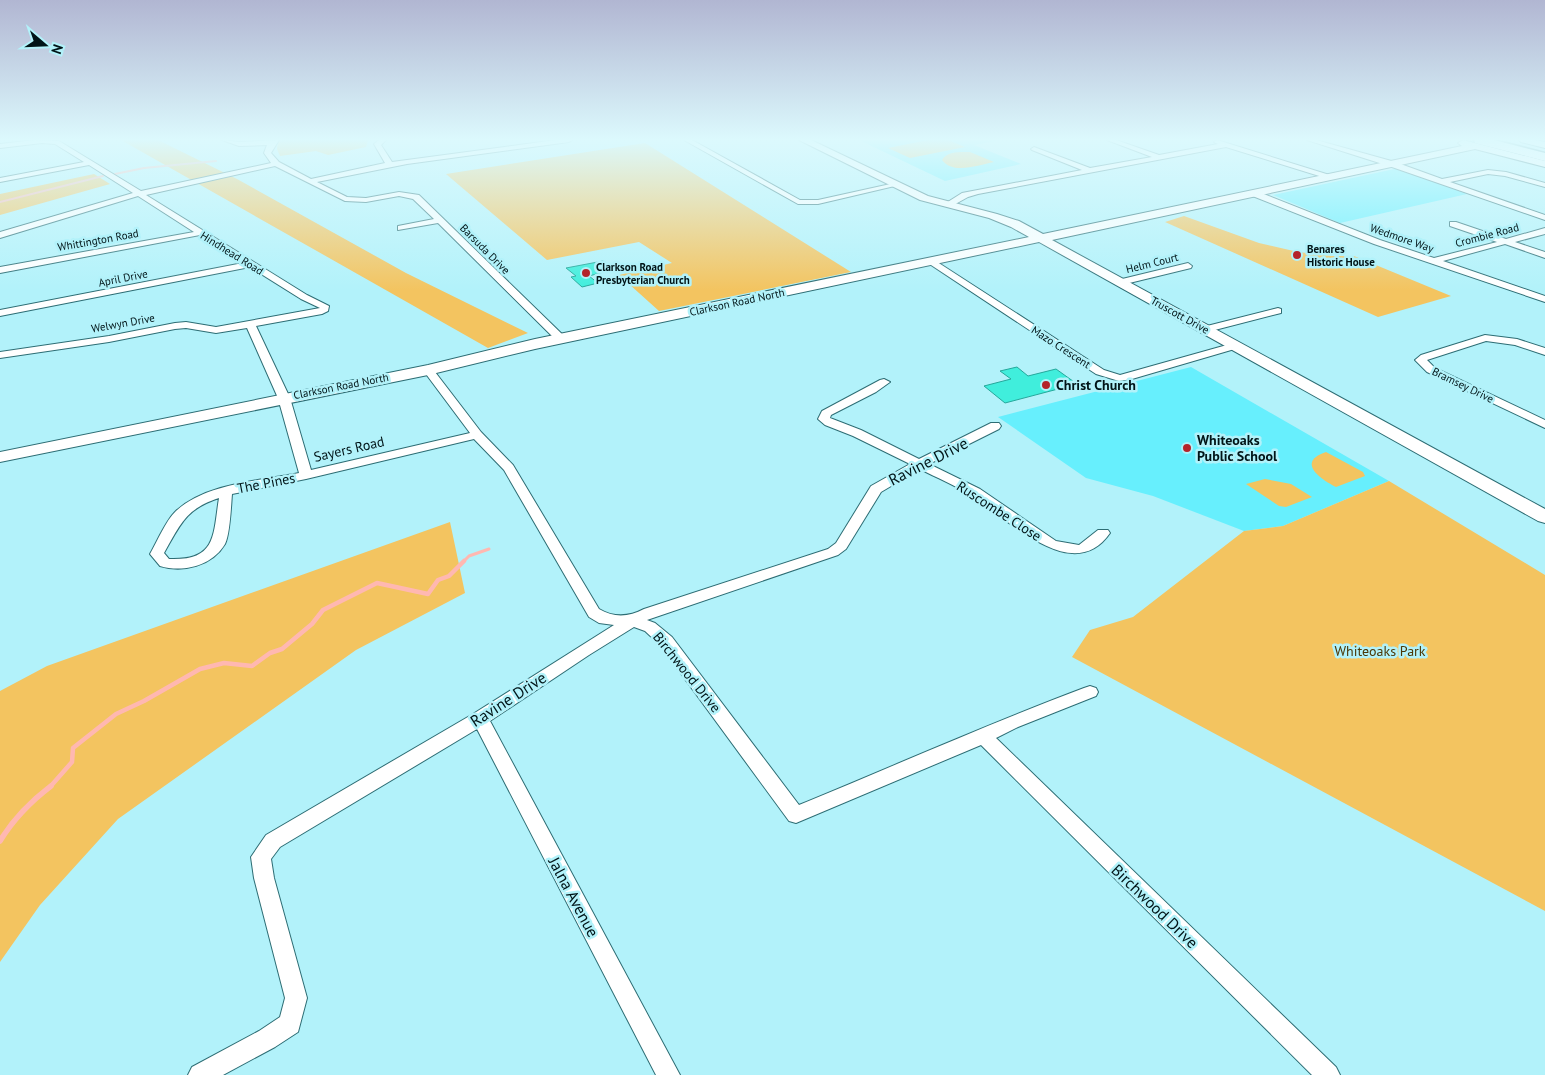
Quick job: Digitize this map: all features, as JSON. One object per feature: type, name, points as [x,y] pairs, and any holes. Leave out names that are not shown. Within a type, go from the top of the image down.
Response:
[{"type":"street","name":"Hindhead Road","points":[[134,190],[304,297],[324,306],[325,309],[319,312],[251,324]]},
{"type":"street","points":[[0,235],[157,190]]},
{"type":"street","name":"Barsuda Drive","points":[[330,190],[346,199],[356,201],[399,194],[412,195],[440,220],[560,339]]},
{"type":"street","points":[[777,190],[798,202],[818,202],[872,190]]},
{"type":"street","name":"Truscott Drive","points":[[907,190],[947,205],[1005,219],[1545,517]]},
{"type":"street","points":[[947,205],[965,195],[989,190]]},
{"type":"street","name":"Clarkson Road North","points":[[0,457],[428,370],[560,339],[1271,190]]},
{"type":"street","points":[[1468,190],[1545,218]]},
{"type":"street","name":"Wedmore Way","points":[[1253,194],[1377,242],[1545,299]]},
{"type":"street","points":[[401,228],[440,220]]},
{"type":"street","points":[[1453,224],[1545,255]]},
{"type":"street","name":"Crombie Road","points":[[1435,261],[1545,231]]},
{"type":"street","name":"Whittington Road","points":[[0,270],[200,233]]},
{"type":"street","name":"Mazo Crescent","points":[[931,261],[1108,376],[1119,378],[1132,376],[1234,346]]},
{"type":"street","name":"April Drive","points":[[0,314],[250,264]]},
{"type":"street","name":"Helm Court","points":[[1121,282],[1188,266]]},
{"type":"street","points":[[1207,330],[1278,311]]},
{"type":"street","points":[[251,324],[284,398]]},
{"type":"street","name":"Welwyn Drive","points":[[0,355],[109,339],[175,326],[186,325],[216,330],[251,324]]},
{"type":"street","name":"Bramsey Drive","points":[[1545,352],[1506,339],[1485,338],[1425,356],[1420,360],[1431,370],[1545,424]]},
{"type":"street","name":"Birchwood Drive","points":[[428,370],[477,435],[509,468],[594,613],[604,619],[632,621],[650,627],[666,641],[796,815],[983,737],[1012,722],[1090,692]]},
{"type":"street","name":"Ruscombe Close","points":[[884,382],[826,413],[824,418],[829,423],[857,432],[975,492],[1051,544],[1066,549],[1083,550],[1089,547],[1103,533]]},
{"type":"street","name":"Sayers Road","points":[[284,398],[306,475],[477,435]]},
{"type":"street","name":"Ravine Drive","points":[[200,1075],[267,1039],[290,1024],[296,998],[264,878],[261,857],[273,841],[480,718],[632,621],[649,613],[832,552],[841,546],[876,489],[920,464],[995,426]]},
{"type":"street","name":"The Pines","points":[[226,491],[219,542],[206,557],[186,564],[165,563],[157,554],[179,514],[199,500],[226,491],[306,475]]},
{"type":"street","name":"Jalna Avenue","points":[[480,718],[668,1075]]},
{"type":"street","name":"Birchwood Drive","points":[[983,737],[1328,1075]]},
{"type":"shaded area","points":[[1296,190],[1457,190],[1467,194],[1340,223],[1273,195]]},
{"type":"shaded area","name":"Whiteoaks Public School","points":[[1191,367],[1389,481],[1283,526],[1244,531],[1153,496],[1086,478],[998,417]]},
{"type":"green space","points":[[18,190],[88,190],[0,215],[0,194]]},
{"type":"green space","points":[[210,190],[257,190],[406,273],[528,333],[488,348]]},
{"type":"green space","points":[[465,190],[720,190],[851,272],[659,311],[619,275],[672,263],[639,242],[547,260]]},
{"type":"green space","points":[[1184,216],[1259,243],[1298,252],[1332,256],[1354,256],[1451,296],[1378,317],[1165,222]]},
{"type":"green space","points":[[1326,452],[1363,472],[1365,476],[1336,487],[1323,480],[1312,465],[1317,456]]},
{"type":"green space","points":[[1265,479],[1291,484],[1312,497],[1286,507],[1279,506],[1246,484]]},
{"type":"green space","name":"Whiteoaks Park","points":[[1389,481],[1545,575],[1545,911],[1072,657],[1090,630],[1133,617],[1244,531],[1283,526]]},
{"type":"green space","points":[[450,522],[465,593],[356,650],[118,819],[40,905],[0,962],[0,691],[47,666]]},
{"type":"building","name":"Clarkson Road Presbyterian Church","points":[[603,261],[612,268],[611,270],[589,276],[598,283],[582,287],[571,277],[576,276],[566,268]]},
{"type":"building","name":"Christ Church","points":[[1017,367],[1028,376],[1056,369],[1077,384],[1005,403],[984,386],[1011,379],[1000,371]]},
{"type":"waterway","points":[[0,202],[47,190]]},
{"type":"waterway","points":[[51,786],[72,762],[73,748],[116,714],[144,701],[200,669],[224,663],[252,666],[270,653],[282,649],[312,624],[323,610],[377,583],[428,594],[438,580],[449,576],[469,556],[489,549]]},
{"type":"waterway","points":[[0,841],[23,811],[51,786]]},
{"type":"place","name":"Benares Historic House","points":[[1297,255]]},
{"type":"place","name":"Clarkson Road Presbyterian Church","points":[[586,273]]},
{"type":"place","name":"Christ Church","points":[[1046,385]]},
{"type":"place","name":"Whiteoaks Public School","points":[[1187,448]]}]
